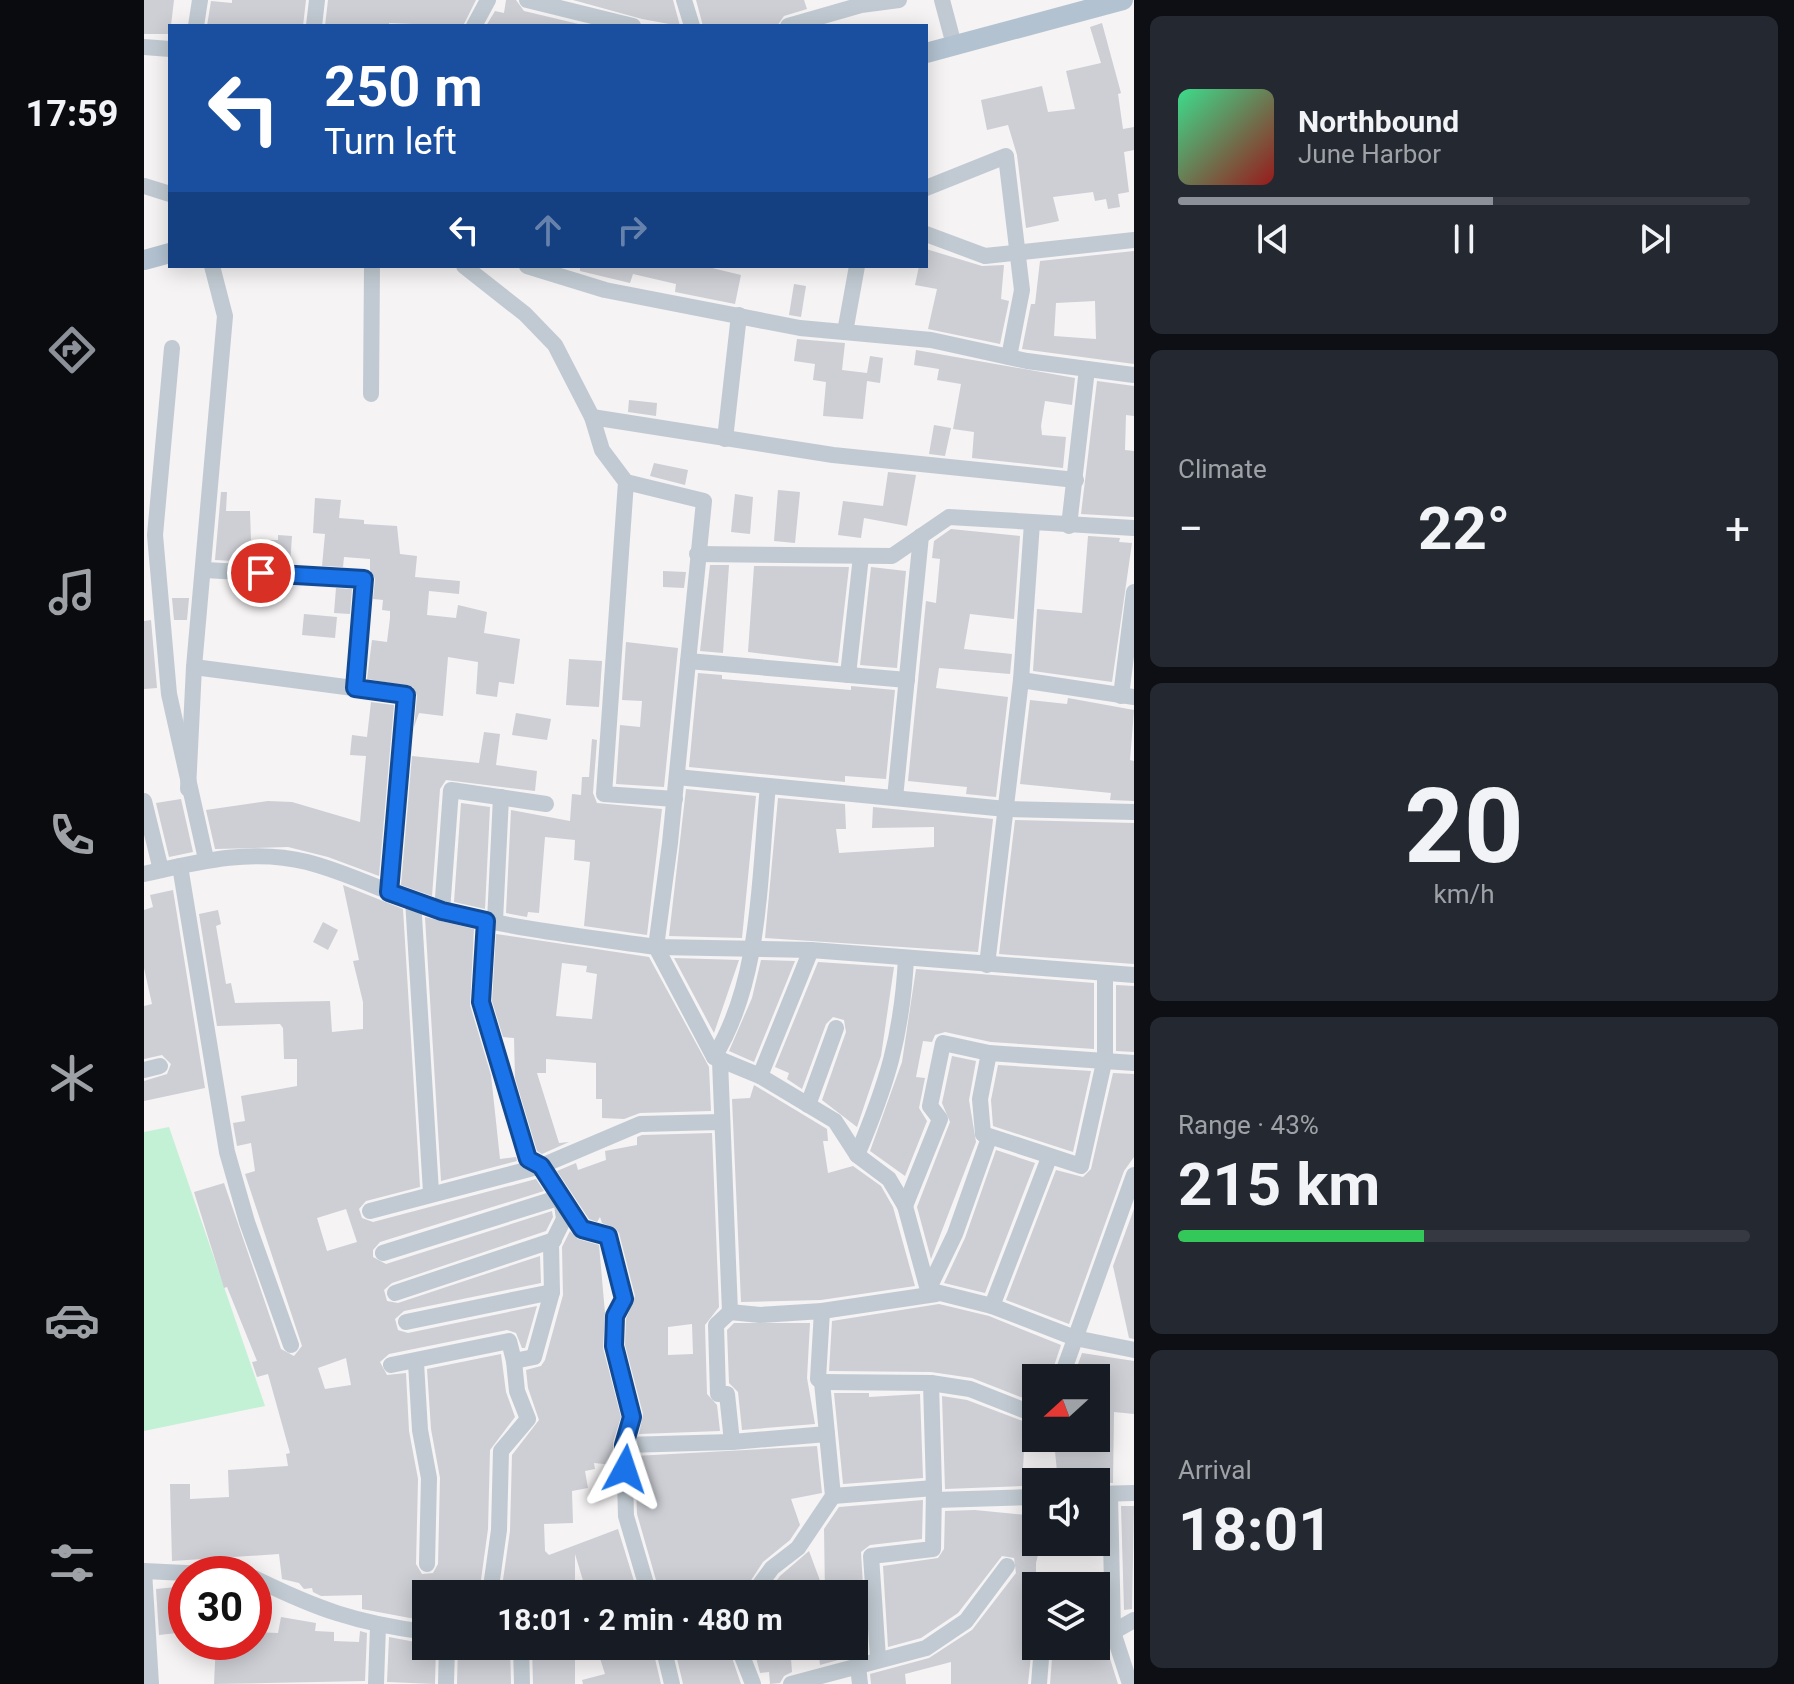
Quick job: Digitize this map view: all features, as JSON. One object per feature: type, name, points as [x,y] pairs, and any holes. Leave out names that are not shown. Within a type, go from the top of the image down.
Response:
[{"type":"main road","points":[[928,52],[1072,7],[1123,0]]},
{"type":"main road","points":[[144,260],[168,254]]},
{"type":"street","points":[[196,24],[200,0]]},
{"type":"street","points":[[314,24],[317,0]]},
{"type":"street","points":[[475,24],[488,0]]},
{"type":"street","points":[[527,0],[625,24]]},
{"type":"street","points":[[684,0],[691,24]]},
{"type":"street","points":[[794,24],[861,3],[899,0]]},
{"type":"street","points":[[942,0],[954,45]]},
{"type":"street","points":[[144,47],[168,49]]},
{"type":"street","points":[[928,187],[1006,156],[1022,290],[1009,357]]},
{"type":"street","points":[[144,186],[168,193]]},
{"type":"street","points":[[928,235],[985,256],[1134,240]]},
{"type":"street","points":[[188,789],[194,667],[205,570],[225,316],[213,268]]},
{"type":"street","points":[[371,394],[372,268]]},
{"type":"street","points":[[467,268],[525,314],[555,345],[592,417],[602,450],[626,482],[704,501],[675,799],[656,947],[717,1059],[730,1312]]},
{"type":"street","points":[[534,268],[605,290],[800,328],[931,340],[1009,357],[1134,375]]},
{"type":"street","points":[[845,332],[857,268]]},
{"type":"street","points":[[725,439],[739,315]]},
{"type":"street","points":[[172,348],[155,535],[169,694],[206,859]]},
{"type":"street","points":[[1069,526],[1087,369]]},
{"type":"street","points":[[592,417],[725,439],[958,470],[1076,480]]},
{"type":"street","points":[[626,482],[604,794],[675,799]]},
{"type":"street","points":[[697,554],[892,556],[949,517],[1134,528]]},
{"type":"street","points":[[987,965],[1021,680],[1032,523]]},
{"type":"street","points":[[895,798],[921,536]]},
{"type":"street","points":[[848,675],[861,556]]},
{"type":"street","points":[[205,570],[364,579],[355,688]]},
{"type":"street","points":[[1021,680],[1128,696],[1134,592]]},
{"type":"street","points":[[688,661],[907,680]]},
{"type":"street","points":[[194,667],[406,695],[389,892]]},
{"type":"street","points":[[677,777],[1006,809],[1134,812]]},
{"type":"street","points":[[717,1059],[730,1030],[751,947],[768,786]]},
{"type":"street","points":[[442,911],[451,790],[546,804]]},
{"type":"street","points":[[501,797],[481,1002],[528,1159],[541,1166],[582,1229],[608,1236],[614,1251],[624,1299],[615,1316],[614,1346],[632,1417],[624,1445],[626,1516],[645,1580]]},
{"type":"street","points":[[144,801],[161,870]]},
{"type":"street","points":[[144,874],[206,859],[266,856],[307,862],[442,911],[656,947],[811,950],[1134,975]]},
{"type":"street","points":[[180,866],[227,1152],[247,1222],[291,1345]]},
{"type":"street","points":[[413,900],[431,1192]]},
{"type":"street","points":[[760,1076],[811,950]]},
{"type":"street","points":[[857,1155],[894,1058],[904,1009],[906,958]]},
{"type":"street","points":[[983,1134],[1081,1166],[1105,1058],[1105,973]]},
{"type":"street","points":[[808,1105],[836,1028]]},
{"type":"street","points":[[905,1206],[940,1119],[930,1106],[943,1043],[989,1053],[1105,1058],[1134,1063]]},
{"type":"street","points":[[983,1134],[980,1099],[989,1053]]},
{"type":"street","points":[[717,1059],[760,1076],[835,1121],[857,1155],[889,1179],[905,1206],[932,1292]]},
{"type":"street","points":[[370,1211],[431,1192],[541,1166],[640,1124],[721,1122]]},
{"type":"street","points":[[932,1292],[989,1138],[983,1134]]},
{"type":"street","points":[[992,1306],[1049,1158]]},
{"type":"street","points":[[1066,1364],[1134,1175]]},
{"type":"street","points":[[514,1361],[534,1357],[552,1292],[551,1245],[564,1219],[561,1197]]},
{"type":"street","points":[[383,1253],[561,1197]]},
{"type":"street","points":[[395,1293],[554,1240]]},
{"type":"street","points":[[406,1322],[552,1292]]},
{"type":"street","points":[[732,1442],[727,1394],[718,1394],[716,1325],[730,1312],[760,1315],[822,1311],[932,1292],[992,1306],[1075,1338],[1134,1350]]},
{"type":"street","points":[[763,1580],[772,1568],[798,1548],[833,1496],[822,1382],[818,1379],[822,1311]]},
{"type":"street","points":[[391,1365],[416,1363],[509,1341],[517,1391],[528,1419],[501,1451],[499,1530],[492,1580]]},
{"type":"street","points":[[416,1363],[420,1430],[429,1478],[427,1564]]},
{"type":"street","points":[[822,1382],[931,1383],[970,1389],[1022,1409]]},
{"type":"street","points":[[878,1658],[871,1556],[933,1549],[931,1383]]},
{"type":"street","points":[[624,1445],[732,1442],[827,1434]]},
{"type":"street","points":[[1110,1494],[1134,1493]]},
{"type":"street","points":[[833,1496],[1022,1497]]},
{"type":"street","points":[[1107,1556],[1113,1632],[1130,1684]]},
{"type":"street","points":[[791,1684],[878,1658],[926,1648],[953,1633],[994,1588],[1007,1566]]},
{"type":"street","points":[[151,1684],[144,1571],[168,1572]]},
{"type":"street","points":[[272,1587],[315,1609],[378,1626],[412,1630]]},
{"type":"street","points":[[1113,1632],[1134,1620]]},
{"type":"street","points":[[376,1684],[378,1626]]},
{"type":"street","points":[[446,1684],[447,1660]]},
{"type":"street","points":[[521,1660],[522,1684]]},
{"type":"street","points":[[666,1660],[672,1684]]},
{"type":"street","points":[[744,1660],[753,1684]]},
{"type":"street","points":[[1039,1684],[1041,1660]]},
{"type":"street","points":[[858,1666],[860,1684]]},
{"type":"green space","points":[[169,1127],[265,1406],[144,1431],[144,1132]]},
{"type":"building","points":[[144,0],[174,0],[168,34],[144,34]]},
{"type":"building","points":[[232,0],[306,0],[303,24],[207,24],[211,1],[232,3]]},
{"type":"building","points":[[328,0],[476,0],[464,24],[325,24]]},
{"type":"building","points":[[506,0],[516,0],[524,11],[579,24],[487,24],[495,11],[504,13]]},
{"type":"building","points":[[573,0],[673,0],[679,24],[642,19]]},
{"type":"building","points":[[696,0],[804,0],[807,9],[784,16],[778,24],[702,24]]},
{"type":"building","points":[[1102,23],[1121,93],[1118,94],[1123,129],[1134,127],[1134,150],[1124,152],[1129,192],[1118,194],[1120,207],[1108,209],[1106,199],[1095,201],[1093,192],[1053,197],[1059,221],[1026,228],[1017,155],[1008,125],[987,130],[981,100],[1042,86],[1048,112],[1075,109],[1066,71],[1101,63],[1090,27]]},
{"type":"building","points":[[928,250],[982,266],[1004,265],[1001,299],[1009,301],[1000,344],[928,329],[937,289],[915,285],[919,268],[928,268]]},
{"type":"building","points":[[1134,251],[1134,364],[1022,349],[1031,304],[1035,304],[1040,261]],"holes":[[[1095,301],[1096,339],[1054,336],[1056,303]]]},
{"type":"building","points":[[580,268],[712,268],[741,275],[735,304],[675,292],[676,284],[633,274],[630,283],[580,271]]},
{"type":"building","points":[[794,284],[806,286],[801,317],[789,315]]},
{"type":"building","points":[[797,339],[845,343],[842,370],[867,373],[870,356],[883,358],[880,383],[867,381],[863,419],[823,416],[826,382],[813,380],[815,364],[794,361]]},
{"type":"building","points":[[916,350],[1075,378],[1072,405],[1045,401],[1041,426],[1042,435],[1066,437],[1063,468],[972,458],[974,432],[953,429],[961,384],[937,380],[939,369],[914,365]]},
{"type":"building","points":[[1097,381],[1134,386],[1134,416],[1126,415],[1125,450],[1134,451],[1134,517],[1081,514]]},
{"type":"building","points":[[629,400],[657,403],[656,416],[628,412]]},
{"type":"building","points":[[934,425],[951,428],[945,456],[929,454]]},
{"type":"building","points":[[654,463],[688,470],[685,485],[650,476]]},
{"type":"building","points":[[888,472],[916,475],[907,526],[864,518],[861,538],[838,535],[843,501],[883,506]]},
{"type":"building","points":[[778,490],[800,492],[795,543],[774,541]]},
{"type":"building","points":[[221,492],[227,492],[226,511],[250,511],[251,540],[278,540],[278,535],[292,536],[290,564],[215,560]]},
{"type":"building","points":[[735,494],[753,497],[750,534],[731,532]]},
{"type":"building","points":[[315,498],[341,500],[339,518],[364,520],[364,524],[397,526],[400,554],[417,556],[415,577],[460,581],[459,594],[429,591],[427,615],[456,618],[458,605],[487,612],[484,633],[520,639],[514,684],[499,682],[497,697],[476,694],[478,662],[448,657],[443,716],[419,713],[414,727],[417,696],[413,687],[367,679],[372,640],[387,642],[390,618],[390,611],[382,610],[383,600],[373,599],[375,579],[370,570],[370,559],[344,557],[343,567],[322,566],[325,534],[313,533]]},
{"type":"building","points":[[951,529],[1020,536],[1014,619],[970,614],[964,649],[1012,654],[1010,674],[939,668],[936,688],[1008,697],[996,797],[966,794],[967,787],[908,781],[926,601],[936,603],[940,559],[932,558],[934,541]]},
{"type":"building","points":[[1088,536],[1120,538],[1119,542],[1132,543],[1112,682],[1033,671],[1037,609],[1082,613]]},
{"type":"building","points":[[710,565],[729,565],[723,653],[700,651]]},
{"type":"building","points":[[754,566],[849,567],[838,663],[748,652]]},
{"type":"building","points":[[871,567],[906,571],[897,668],[860,665]]},
{"type":"building","points":[[663,571],[686,572],[684,588],[663,587]]},
{"type":"building","points":[[336,588],[352,589],[350,614],[334,613]]},
{"type":"building","points":[[172,598],[189,598],[187,620],[174,620]]},
{"type":"building","points":[[304,614],[337,617],[335,638],[302,635]]},
{"type":"building","points":[[151,620],[157,688],[144,689],[144,621]]},
{"type":"building","points":[[626,642],[678,648],[664,787],[616,784],[620,725],[640,727],[642,701],[622,700]]},
{"type":"building","points":[[569,659],[602,661],[599,707],[566,705]]},
{"type":"building","points":[[698,673],[722,675],[722,679],[851,690],[851,686],[895,690],[886,779],[845,776],[845,782],[689,767]]},
{"type":"building","points":[[1068,698],[1134,710],[1130,760],[1134,761],[1134,801],[1110,800],[1111,793],[1020,784],[1030,700],[1067,704]]},
{"type":"building","points":[[371,702],[394,705],[379,876],[328,857],[288,847],[215,849],[206,810],[268,801],[292,802],[360,822],[366,756],[350,755],[352,735],[367,737]]},
{"type":"building","points":[[516,713],[551,719],[547,740],[512,735]]},
{"type":"building","points":[[484,732],[500,734],[496,765],[537,771],[535,791],[446,780],[440,789],[432,896],[401,885],[412,756],[479,763]]},
{"type":"building","points":[[592,739],[597,740],[593,793],[597,803],[662,809],[647,935],[584,926],[590,862],[574,860],[575,840],[545,837],[539,913],[528,912],[527,917],[506,913],[511,810],[570,821],[572,794],[581,795],[582,777],[589,777]]},
{"type":"building","points":[[686,789],[756,796],[742,938],[669,936]]},
{"type":"building","points":[[778,798],[845,804],[846,829],[836,829],[839,853],[934,847],[934,827],[872,828],[873,807],[993,819],[978,952],[765,938]]},
{"type":"building","points":[[181,799],[193,852],[169,857],[156,803]]},
{"type":"building","points":[[461,803],[490,807],[485,909],[454,902]]},
{"type":"building","points":[[1015,820],[1134,823],[1134,964],[999,954]]},
{"type":"building","points":[[343,885],[403,909],[420,1187],[366,1201],[359,1209],[362,1218],[373,1222],[536,1179],[544,1191],[380,1242],[373,1250],[373,1257],[386,1264],[552,1211],[553,1217],[546,1231],[392,1283],[384,1290],[387,1301],[398,1303],[540,1256],[541,1283],[404,1311],[395,1319],[398,1330],[408,1333],[537,1306],[525,1348],[522,1348],[516,1333],[507,1330],[389,1354],[380,1362],[387,1375],[406,1373],[409,1431],[418,1479],[416,1564],[422,1574],[433,1573],[438,1564],[440,1478],[431,1429],[427,1369],[501,1354],[506,1392],[515,1417],[490,1450],[488,1529],[481,1580],[412,1580],[412,1618],[362,1609],[362,1595],[321,1596],[312,1588],[304,1589],[299,1583],[282,1579],[279,1554],[172,1556],[170,1484],[190,1484],[190,1499],[229,1497],[228,1470],[288,1466],[286,1454],[290,1453],[268,1374],[257,1377],[252,1362],[257,1361],[227,1287],[224,1288],[194,1192],[224,1183],[281,1349],[294,1356],[302,1346],[245,1174],[255,1171],[251,1143],[237,1146],[233,1123],[245,1121],[241,1096],[297,1086],[297,1059],[284,1059],[283,1028],[280,1024],[217,1026],[199,914],[218,910],[221,924],[216,926],[226,984],[231,983],[235,1003],[330,1001],[332,1032],[363,1029],[363,1002],[353,961],[359,960]],"holes":[[[346,1209],[357,1242],[327,1251],[317,1218]],[[346,1358],[351,1385],[325,1389],[318,1368]]]},
{"type":"building","points":[[173,890],[205,1088],[144,1101],[144,1081],[167,1074],[171,1064],[162,1055],[144,1059],[144,1006],[152,1004],[144,968],[144,910],[153,907],[150,895]]},
{"type":"building","points":[[425,917],[474,929],[470,1005],[491,1075],[500,1159],[516,1157],[517,1161],[441,1181]]},
{"type":"building","points":[[323,922],[338,930],[328,950],[313,942]]},
{"type":"building","points":[[496,934],[649,957],[709,1067],[711,1111],[640,1113],[624,1119],[602,1118],[602,1099],[596,1099],[596,1063],[546,1059],[546,1073],[537,1073],[559,1143],[569,1142],[542,1154],[537,1151],[515,1078],[514,1038],[503,1037],[492,1001]],"holes":[[[562,963],[587,966],[586,972],[597,974],[592,1019],[556,1016]]]},
{"type":"building","points":[[674,958],[739,960],[714,1033]]},
{"type":"building","points":[[761,960],[795,961],[754,1062],[729,1051],[752,998]]},
{"type":"building","points":[[818,962],[894,967],[881,1056],[857,1127],[822,1100],[846,1032],[844,1020],[833,1017],[826,1024],[802,1089],[787,1079],[789,1073],[775,1067]]},
{"type":"building","points":[[916,969],[1094,983],[1094,1049],[991,1042],[945,1032],[935,1035],[932,1042],[923,1041],[916,1077],[925,1078],[919,1108],[927,1121],[905,1176],[870,1151],[902,1062]]},
{"type":"building","points":[[1116,985],[1134,986],[1134,1052],[1116,1051]]},
{"type":"building","points":[[952,1056],[976,1061],[969,1100],[976,1142],[931,1259],[917,1207],[950,1122],[942,1103]]},
{"type":"building","points":[[998,1065],[1091,1071],[1073,1152],[993,1126],[991,1100]]},
{"type":"building","points":[[1113,1073],[1134,1074],[1134,1157],[1124,1171],[1069,1324],[1006,1300],[1056,1170],[1083,1177],[1091,1169]]},
{"type":"building","points":[[754,1085],[827,1129],[828,1141],[823,1141],[828,1173],[853,1166],[881,1186],[893,1207],[915,1286],[821,1300],[741,1302],[732,1099],[750,1098]]},
{"type":"building","points":[[712,1133],[719,1307],[705,1325],[707,1394],[717,1405],[720,1431],[639,1434],[643,1414],[625,1345],[626,1319],[635,1296],[619,1233],[602,1223],[600,1217],[597,1222],[589,1219],[557,1171],[576,1163],[578,1170],[606,1160],[605,1151],[637,1145],[637,1137]],"holes":[[[692,1324],[693,1354],[668,1355],[668,1327]]]},
{"type":"building","points":[[996,1150],[1035,1163],[985,1293],[944,1283],[965,1238]]},
{"type":"building","points":[[1134,1209],[1134,1339],[1129,1338],[1113,1266]]},
{"type":"building","points":[[570,1231],[578,1239],[599,1245],[605,1313],[603,1348],[621,1417],[613,1442],[614,1465],[594,1463],[595,1469],[585,1471],[588,1488],[572,1491],[573,1523],[544,1524],[545,1551],[549,1555],[618,1529],[634,1580],[583,1580],[575,1554],[575,1580],[503,1580],[510,1531],[512,1455],[539,1420],[528,1388],[526,1370],[541,1366],[545,1360],[563,1295],[562,1247]]},
{"type":"building","points":[[939,1304],[989,1316],[1061,1345],[1055,1364],[1022,1364],[1022,1398],[972,1378],[931,1372],[829,1371],[832,1321]]},
{"type":"building","points":[[734,1323],[810,1323],[807,1378],[815,1424],[742,1430],[738,1392],[729,1383],[727,1330]]},
{"type":"building","points":[[1082,1353],[1134,1361],[1134,1414],[1114,1412],[1113,1483],[1110,1483],[1110,1468],[1057,1468],[1055,1452],[1110,1452],[1110,1364],[1078,1364]]},
{"type":"building","points":[[834,1393],[869,1393],[869,1397],[920,1394],[923,1478],[843,1484]]},
{"type":"building","points":[[942,1396],[967,1400],[1022,1421],[1022,1486],[945,1489]]},
{"type":"building","points":[[817,1446],[822,1493],[791,1499],[800,1525],[790,1540],[763,1562],[751,1580],[656,1580],[637,1514],[635,1456]]},
{"type":"building","points":[[923,1500],[922,1539],[870,1545],[861,1552],[863,1580],[825,1580],[824,1529],[839,1507]]},
{"type":"building","points":[[1121,1506],[1134,1506],[1132,1609],[1124,1610]]},
{"type":"building","points":[[975,1510],[1022,1515],[1022,1556],[1038,1556],[1036,1572],[1022,1572],[1022,1660],[1030,1660],[1028,1684],[951,1684],[951,1662],[905,1674],[906,1684],[871,1684],[870,1674],[929,1658],[972,1630],[1016,1573],[1014,1558],[1002,1556],[958,1613],[921,1638],[888,1647],[883,1566],[938,1558],[944,1549],[945,1511]]},
{"type":"building","points":[[809,1551],[820,1580],[777,1580]]},
{"type":"building","points":[[168,1588],[168,1634],[159,1635],[156,1589]]},
{"type":"building","points":[[281,1617],[316,1623],[315,1631],[334,1632],[334,1641],[359,1642],[360,1631],[367,1633],[365,1681],[214,1684],[215,1660],[272,1660],[272,1633],[278,1633]]},
{"type":"building","points":[[389,1637],[412,1641],[412,1660],[436,1660],[435,1684],[387,1682]]},
{"type":"building","points":[[1110,1659],[1118,1684],[1050,1684],[1052,1660]]},
{"type":"building","points":[[458,1660],[510,1660],[511,1684],[457,1684]]},
{"type":"building","points":[[532,1660],[575,1660],[575,1684],[533,1684]]},
{"type":"building","points":[[601,1660],[655,1660],[661,1684],[583,1684],[582,1680],[605,1674]]},
{"type":"building","points":[[677,1660],[733,1660],[741,1684],[683,1684]]},
{"type":"building","points":[[757,1660],[791,1660],[792,1672],[784,1676],[780,1683],[770,1684],[769,1672],[760,1673]]},
{"type":"building","points":[[819,1660],[838,1660],[820,1665]]},
{"type":"route","points":[[261,573],[364,579],[355,688],[406,695],[389,892],[442,911],[486,921],[481,1002],[528,1159],[541,1166],[582,1229],[608,1236],[614,1251],[624,1299],[615,1316],[614,1346],[632,1417],[624,1445],[625,1469]]}]
